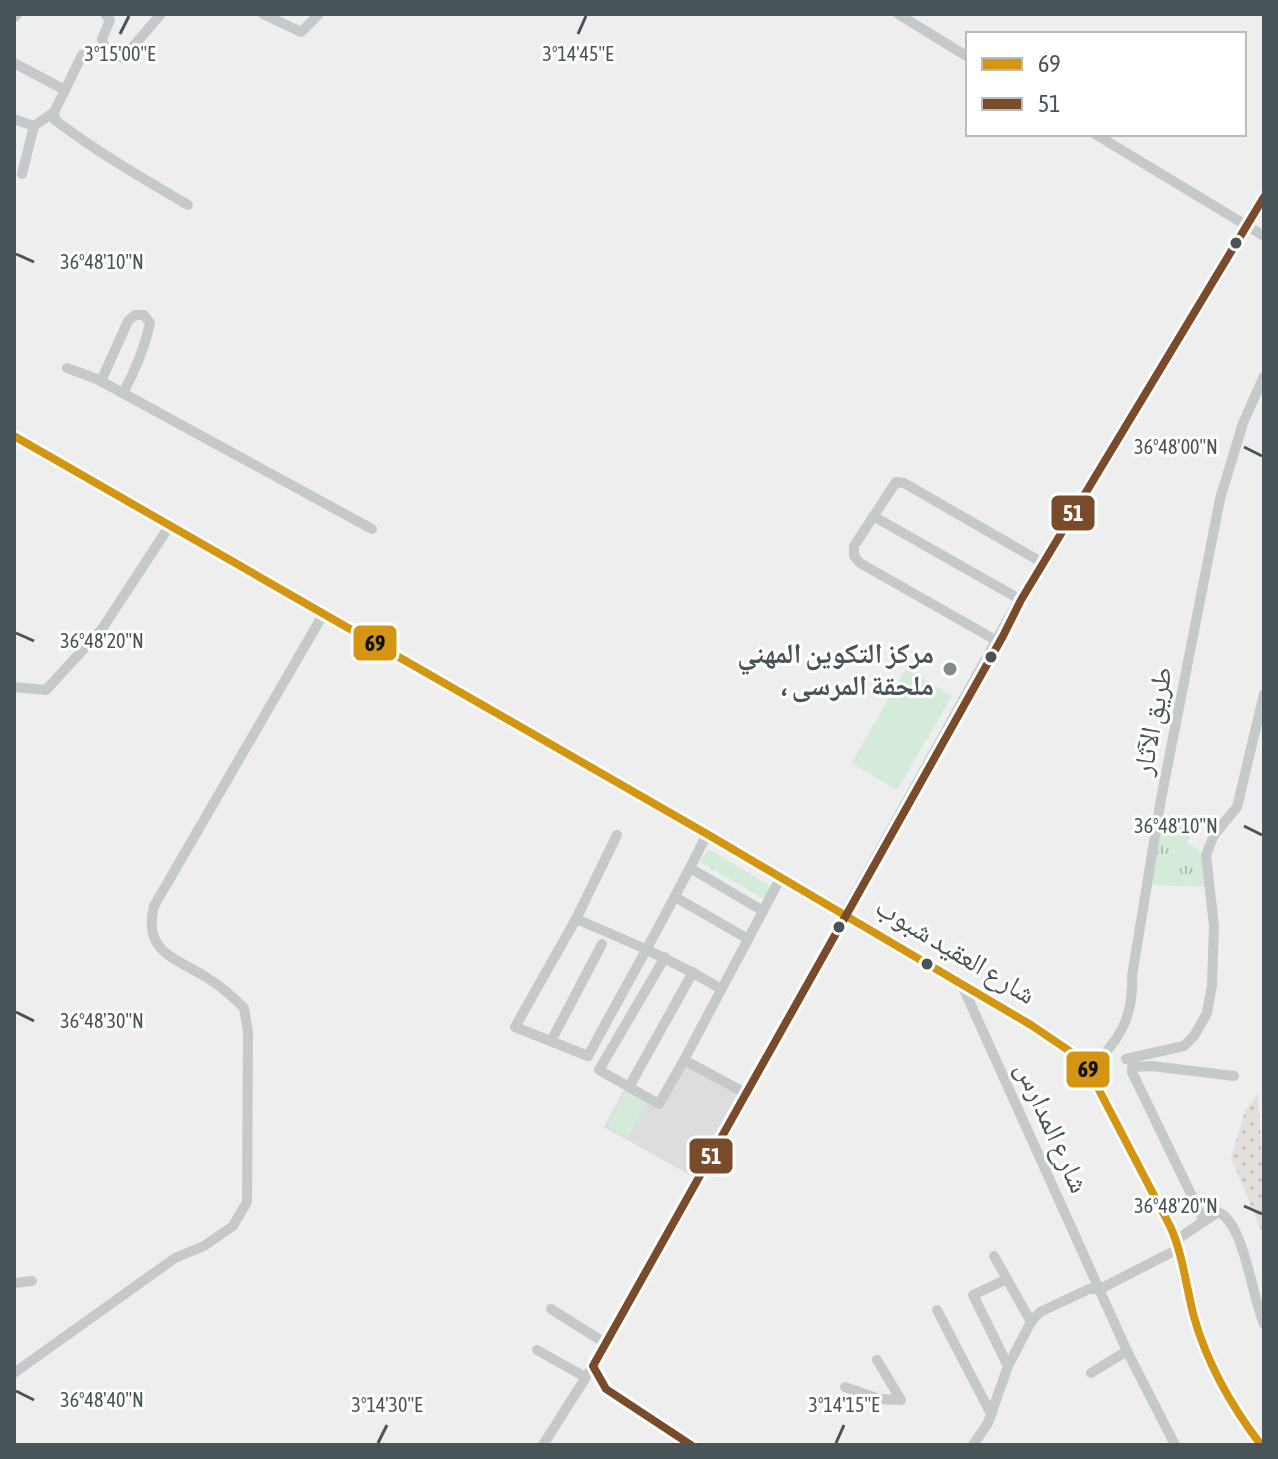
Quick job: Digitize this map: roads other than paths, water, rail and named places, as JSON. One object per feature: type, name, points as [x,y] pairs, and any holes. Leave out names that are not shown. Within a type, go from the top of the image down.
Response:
[{"type":"main road","points":[[846,915],[1021,600],[1259,210],[1264,197]]},
{"type":"main road","name":"شارع العقيد شبوب","points":[[14,436],[781,877],[1071,1052],[1088,1069],[1177,1245],[1195,1320],[1208,1358],[1261,1445]]},
{"type":"street","points":[[105,14],[110,20],[102,39],[104,46],[123,58],[161,14]]},
{"type":"street","points":[[263,14],[301,32],[318,15]]},
{"type":"street","points":[[898,14],[966,56]]},
{"type":"street","points":[[22,174],[34,126],[54,112],[82,55],[104,46]]},
{"type":"street","points":[[14,63],[65,90]]},
{"type":"street","points":[[54,112],[55,120],[80,139],[188,205]]},
{"type":"street","points":[[14,119],[34,126]]},
{"type":"street","points":[[1098,136],[1264,236]]},
{"type":"street","points":[[101,381],[128,321],[135,315],[144,315],[150,323],[148,332],[133,375],[123,393]]},
{"type":"street","points":[[67,368],[101,381],[372,529]]},
{"type":"street","name":"طريق الآثار","points":[[1088,1069],[1110,1051],[1133,998],[1132,976],[1161,799],[1220,499],[1243,423],[1264,376]]},
{"type":"street","points":[[999,642],[860,563],[854,556],[854,546],[894,483],[904,483],[1043,563]]},
{"type":"street","points":[[873,516],[1021,600]]},
{"type":"street","points":[[14,687],[46,690],[102,629],[170,525]]},
{"type":"street","points":[[14,1373],[175,1258],[204,1246],[233,1226],[247,1202],[248,1032],[244,1008],[211,980],[160,950],[150,924],[154,906],[324,613]]},
{"type":"street","points":[[1131,1060],[1184,1046],[1194,1036],[1207,1013],[1212,985],[1214,926],[1206,855],[1214,835],[1237,807],[1264,694]]},
{"type":"street","points":[[617,835],[576,919],[515,1027],[588,1056],[707,834]]},
{"type":"street","points":[[690,868],[763,911]]},
{"type":"street","points":[[665,957],[599,1070],[659,1104],[781,877]]},
{"type":"street","points":[[675,897],[748,939]]},
{"type":"street","points":[[543,1445],[593,1366],[846,915]]},
{"type":"street","points":[[576,919],[665,957],[721,989]]},
{"type":"street","points":[[551,1041],[602,944]]},
{"type":"street","points":[[629,1087],[693,972]]},
{"type":"street","name":"شارع المدارس","points":[[962,985],[1127,1351],[1175,1445]]},
{"type":"street","points":[[1110,1051],[1152,1066],[1234,1076]]},
{"type":"street","points":[[684,1060],[747,1094]]},
{"type":"street","points":[[1131,1060],[1132,1072],[1204,1221]]},
{"type":"street","points":[[973,1445],[988,1423],[1008,1366],[1031,1322],[1040,1312],[1089,1289],[1100,1289],[1177,1245],[1218,1212],[1226,1215],[1239,1239],[1264,1324]]},
{"type":"street","points":[[994,1256],[1031,1322]]},
{"type":"street","points":[[1005,1280],[973,1295],[1008,1366]]},
{"type":"street","points":[[14,1283],[32,1281]]},
{"type":"street","points":[[551,1309],[605,1343]]},
{"type":"street","points":[[937,1310],[990,1412]]},
{"type":"street","points":[[537,1350],[585,1377]]},
{"type":"street","points":[[1091,1373],[1127,1351]]},
{"type":"street","points":[[845,1387],[879,1399],[901,1400],[877,1360]]},
{"type":"street","points":[[593,1366],[606,1389],[691,1445]]},
{"type":"place","name":"مركز التكوين المهني ، ملحقة المرسى","points":[[950,669]]}]
